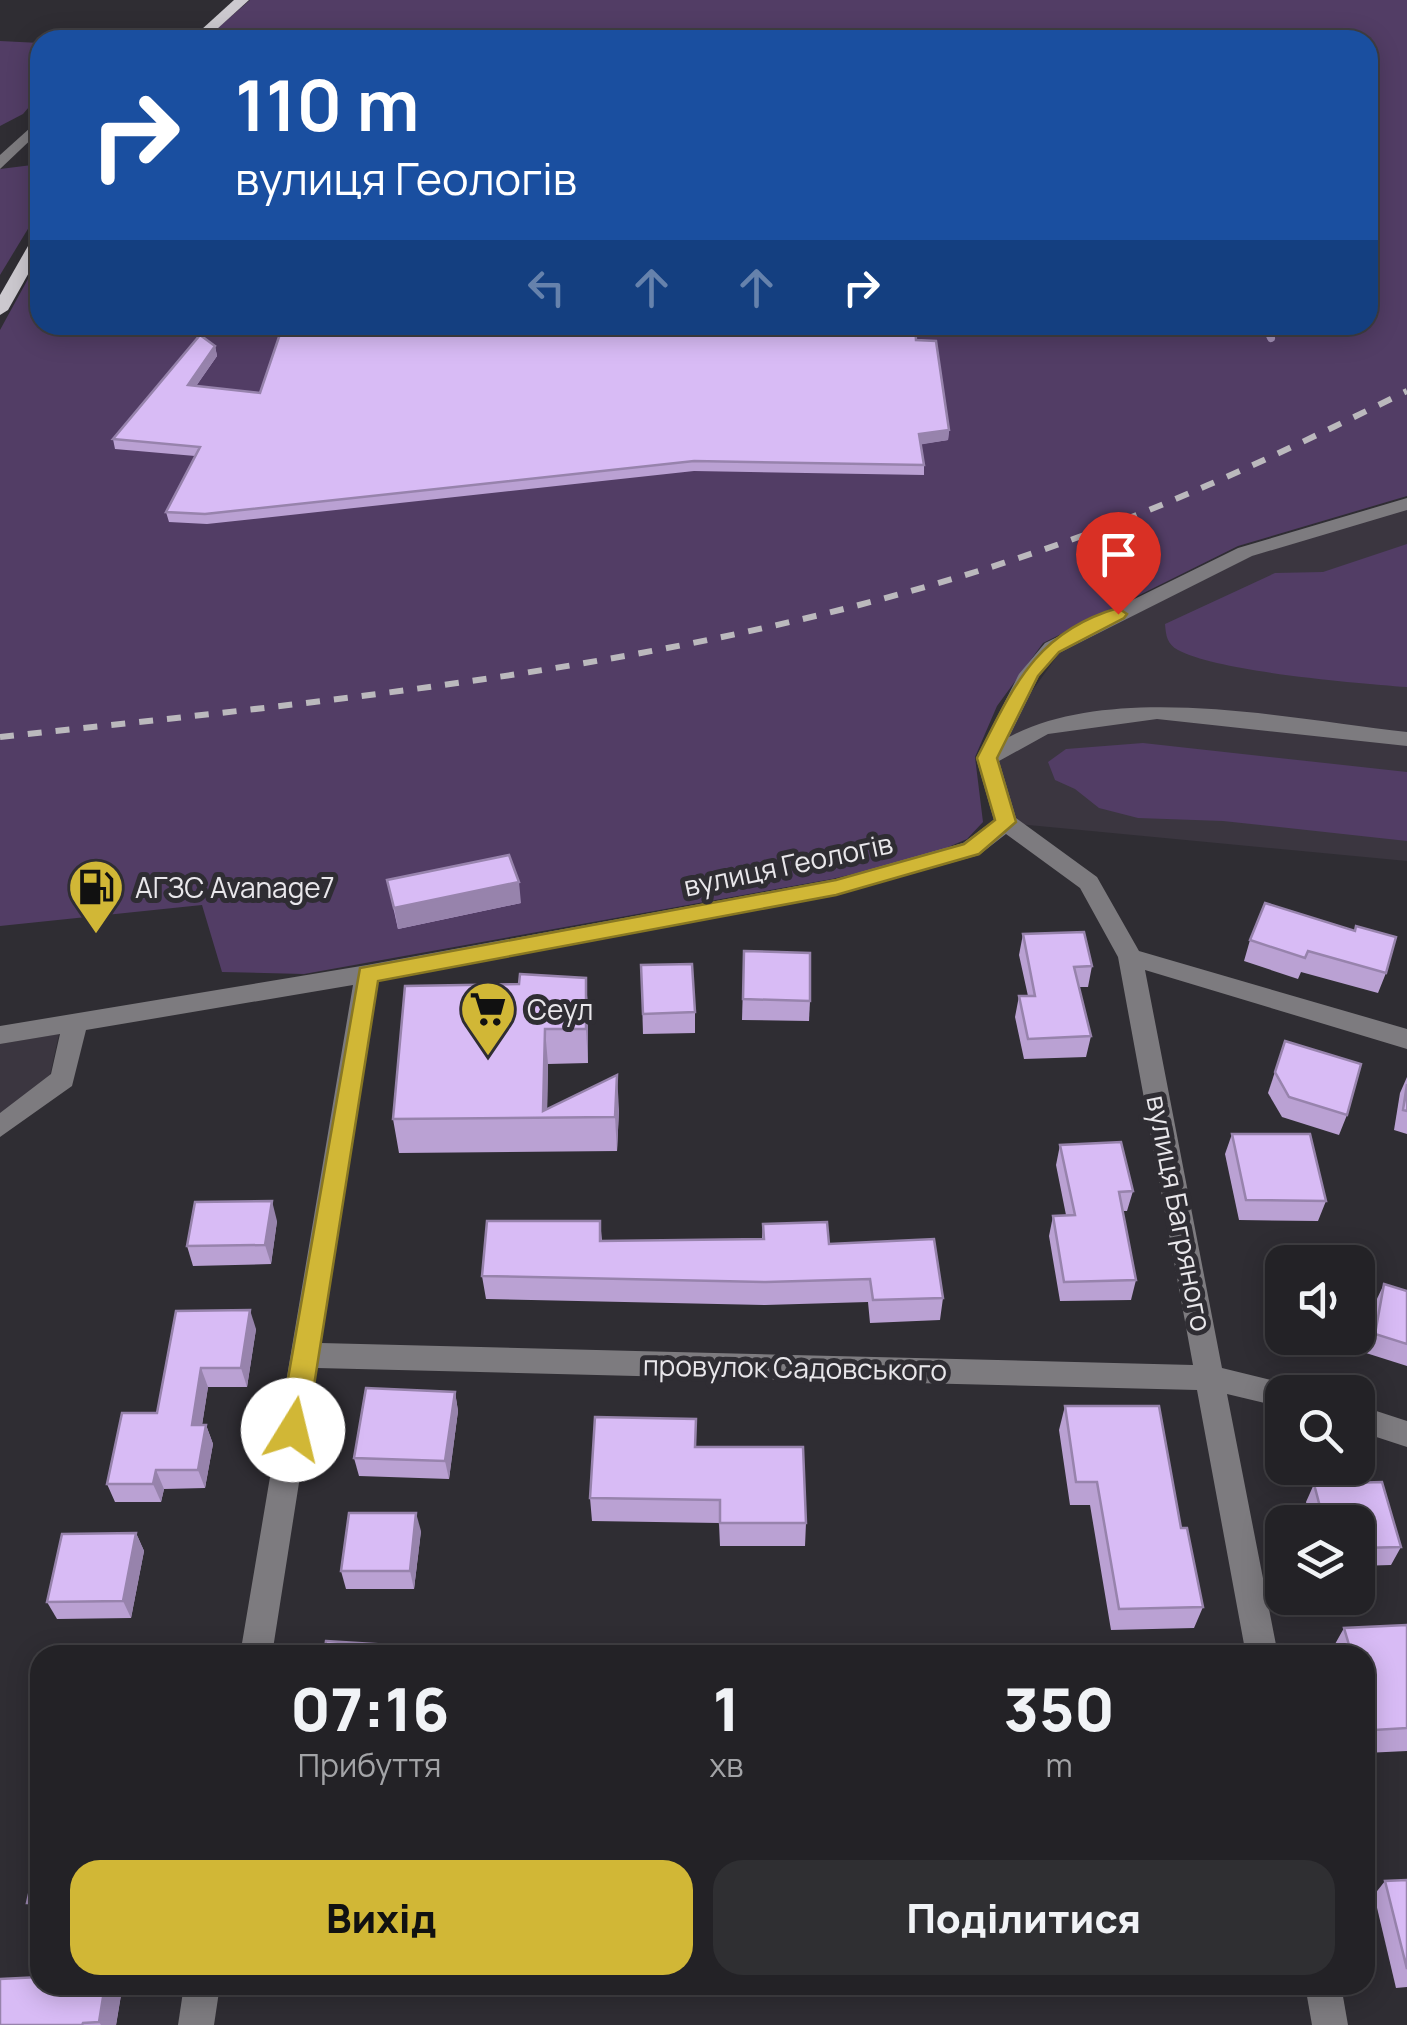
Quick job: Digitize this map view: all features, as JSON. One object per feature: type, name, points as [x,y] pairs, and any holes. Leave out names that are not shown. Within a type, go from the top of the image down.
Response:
[{"type":"main road","points":[[208,30],[242,0]]},
{"type":"main road","points":[[0,310],[30,257]]},
{"type":"street","points":[[0,164],[30,133]]},
{"type":"street","points":[[1006,822],[987,758],[1030,674],[1052,648],[1245,552],[1407,504]]},
{"type":"street","points":[[987,758],[1043,728],[1094,725],[1114,715],[1157,712],[1407,739]]},
{"type":"street","name":"вулиця Багряного","points":[[1006,822],[1088,883],[1130,957],[1260,1645]]},
{"type":"street","name":"вулиця Геологів","points":[[0,1035],[368,974],[836,888],[972,849],[1006,822]]},
{"type":"street","points":[[1130,957],[1407,1039]]},
{"type":"street","points":[[258,1645],[368,974]]},
{"type":"street","points":[[0,1127],[63,1079],[75,1023]]},
{"type":"street","name":"провулок Садовського","points":[[305,1355],[1212,1378],[1265,1390]]},
{"type":"street","points":[[1375,1424],[1407,1434]]},
{"type":"street","points":[[196,2025],[200,1995]]},
{"type":"street","points":[[1324,1995],[1330,2025]]},
{"type":"shaded area","points":[[250,0],[1407,0],[1407,496],[1238,546],[1043,643],[997,706],[975,757],[983,822],[967,839],[925,857],[832,879],[304,974],[222,972],[202,905],[0,926],[0,330],[30,275],[30,335],[1378,335],[1378,30],[216,30]]},
{"type":"shaded area","points":[[0,41],[30,42],[30,106],[0,126]]},
{"type":"shaded area","points":[[30,165],[30,226],[0,275],[0,169]]},
{"type":"shaded area","points":[[1407,509],[1407,861],[1018,824],[997,759],[1017,712],[1060,652],[1251,556]]},
{"type":"shaded area","points":[[1407,544],[1407,687],[1224,664],[1178,650],[1168,639],[1165,624],[1275,573],[1323,572]]},
{"type":"shaded area","points":[[1143,743],[1407,772],[1407,841],[1223,821],[1138,818],[1099,808],[1075,789],[1055,780],[1048,762],[1066,749]]},
{"type":"shaded area","points":[[59,1034],[50,1075],[0,1114],[0,1044]]},
{"type":"building","points":[[200,335],[215,346],[188,385],[260,393],[280,335],[916,335],[916,340],[936,341],[949,430],[919,434],[924,465],[694,461],[205,514],[166,512],[200,447],[113,439]]},
{"type":"building","points":[[509,855],[519,882],[394,908],[387,880]]},
{"type":"building","points":[[1265,903],[1355,931],[1356,926],[1396,937],[1386,973],[1308,951],[1305,958],[1250,940]]},
{"type":"building","points":[[1084,932],[1092,966],[1074,967],[1091,1036],[1028,1039],[1019,996],[1035,996],[1023,934]]},
{"type":"building","points":[[744,951],[810,953],[810,1001],[743,999]]},
{"type":"building","points":[[692,964],[695,1012],[643,1014],[641,965]]},
{"type":"building","points":[[520,974],[586,978],[586,1029],[545,1029],[543,1111],[617,1075],[615,1117],[393,1119],[405,986],[519,984]]},
{"type":"building","points":[[1285,1041],[1361,1064],[1347,1115],[1289,1097],[1275,1072]]},
{"type":"building","points":[[1232,1134],[1310,1134],[1326,1201],[1246,1200]]},
{"type":"building","points":[[1121,1142],[1133,1191],[1119,1192],[1136,1280],[1064,1282],[1053,1216],[1075,1215],[1060,1145]]},
{"type":"building","points":[[272,1201],[265,1245],[187,1246],[195,1202]]},
{"type":"building","points":[[487,1221],[600,1221],[600,1241],[764,1239],[763,1224],[827,1222],[829,1244],[934,1239],[943,1298],[873,1300],[870,1279],[766,1282],[482,1276]]},
{"type":"building","points":[[1384,1284],[1407,1291],[1407,1344],[1375,1334]]},
{"type":"building","points":[[250,1310],[241,1368],[201,1368],[192,1425],[206,1425],[198,1470],[156,1470],[153,1484],[107,1484],[122,1413],[157,1413],[176,1311]]},
{"type":"building","points":[[366,1388],[455,1392],[445,1461],[354,1458]]},
{"type":"building","points":[[1065,1406],[1159,1406],[1181,1528],[1187,1528],[1203,1607],[1119,1609],[1097,1482],[1076,1482]]},
{"type":"building","points":[[595,1417],[696,1419],[695,1447],[803,1447],[806,1523],[720,1523],[720,1500],[590,1498]]},
{"type":"building","points":[[1382,1482],[1401,1547],[1375,1548],[1375,1505],[1320,1505],[1314,1485]]},
{"type":"building","points":[[349,1513],[416,1513],[410,1571],[341,1571]]},
{"type":"building","points":[[136,1533],[123,1601],[47,1602],[62,1534]]},
{"type":"building","points":[[1407,1625],[1407,1728],[1375,1730],[1375,1645],[1349,1645],[1344,1628]]},
{"type":"building","points":[[326,1641],[389,1645],[325,1645]]},
{"type":"building","points":[[1407,1880],[1407,1969],[1385,1881]]},
{"type":"building","points":[[30,1978],[30,1995],[103,1995],[99,2022],[0,2025],[0,1979]]},
{"type":"railway","points":[[0,737],[272,707],[544,670],[680,646],[814,616],[946,581],[1076,538],[1243,469],[1407,391]]},
{"type":"place","name":"АГЗС Avanage7","points":[[96,936]]},
{"type":"place","name":"Сеул","points":[[488,1058]]},
{"type":"route","points":[[293,1430],[368,974],[836,888],[931,864],[972,849],[1006,822],[987,758],[1030,674],[1052,648],[1118,614]]}]
